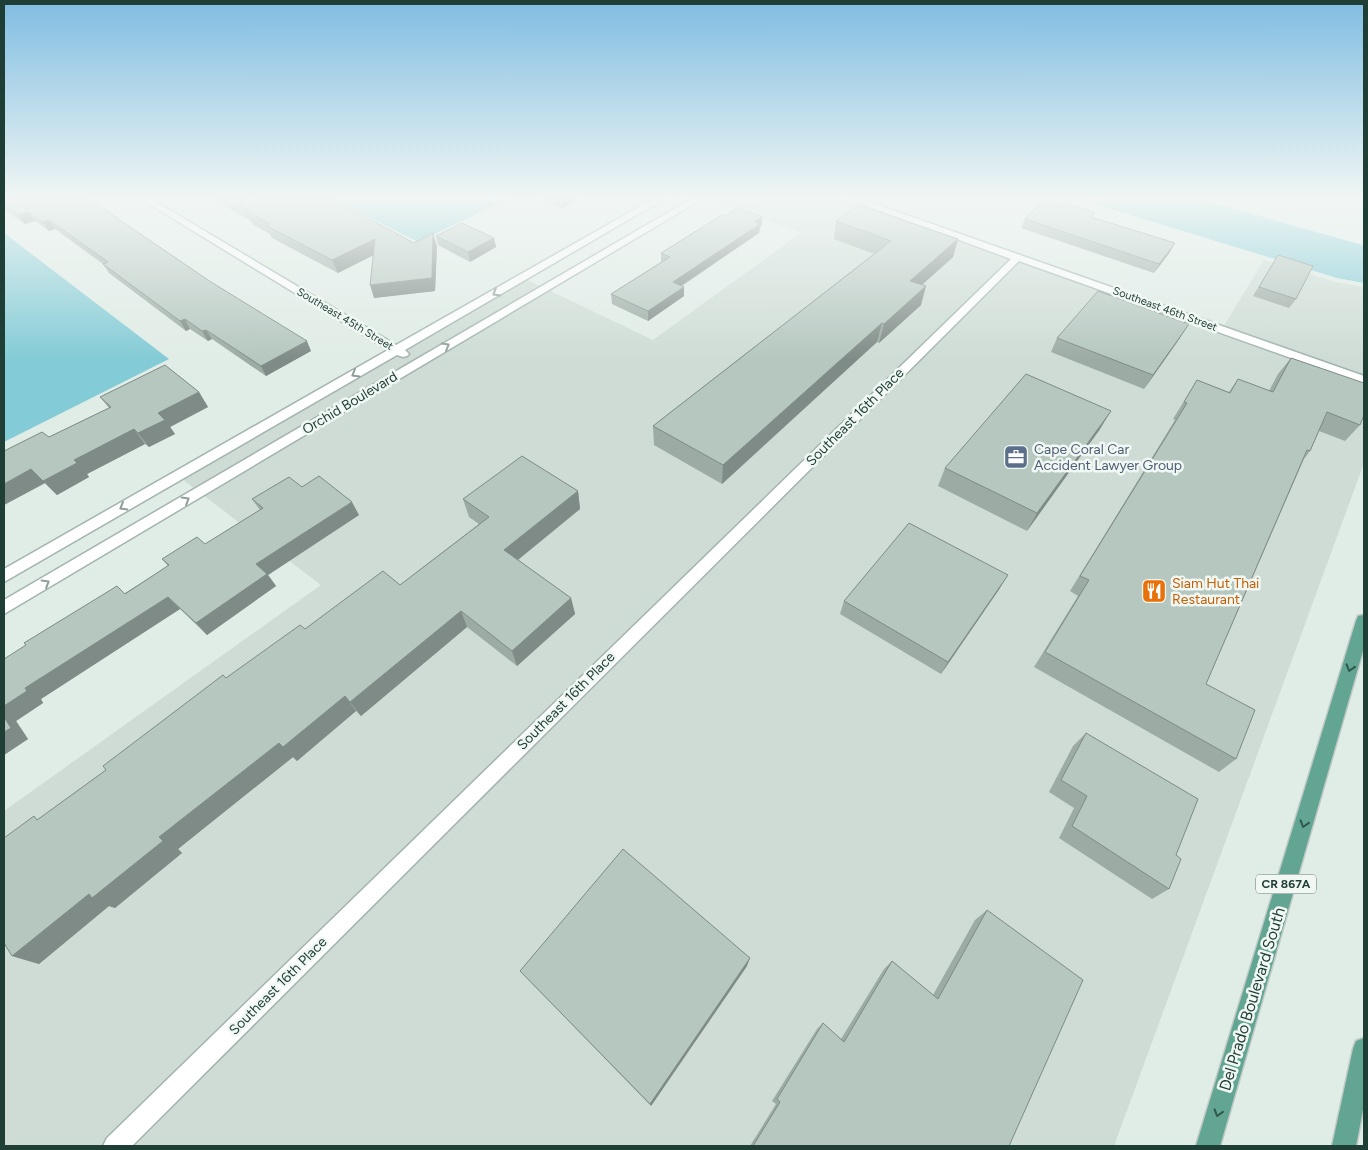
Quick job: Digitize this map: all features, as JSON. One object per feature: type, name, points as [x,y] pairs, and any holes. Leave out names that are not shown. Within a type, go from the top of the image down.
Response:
[{"type":"main road","name":"Del Prado Boulevard South","points":[[1208,1146],[1364,621]]},
{"type":"main road","points":[[1344,1146],[1364,1049]]},
{"type":"street","name":"Southeast 45th Street","points":[[235,253],[417,363]]},
{"type":"street","name":"Orchid Boulevard","points":[[4,576],[567,253]]},
{"type":"street","name":"Orchid Boulevard","points":[[4,608],[605,253]]},
{"type":"street","name":"Southeast 46th Street","points":[[1006,253],[1364,380]]},
{"type":"street","name":"Southeast 16th Place","points":[[115,1146],[1018,257]]},
{"type":"shaded area","points":[[774,253],[998,253],[1222,329],[1264,260],[1335,282],[1364,287],[1364,463],[1114,1146],[4,1146],[4,811],[321,585],[182,479],[519,276],[653,340]]},
{"type":"water","points":[[4,253],[30,253],[169,359],[4,442]]},
{"type":"water","points":[[1254,253],[1364,253],[1364,283],[1337,278]]},
{"type":"building","points":[[95,253],[168,253],[211,282],[307,341],[261,366],[206,330],[202,331],[185,319],[180,321],[103,264],[108,262]]},
{"type":"building","points":[[318,253],[347,253],[332,260]]},
{"type":"building","points":[[374,253],[433,253],[432,278],[370,285]]},
{"type":"building","points":[[661,253],[717,253],[673,282],[684,287],[648,311],[611,294],[670,257]]},
{"type":"building","points":[[876,253],[942,253],[910,281],[926,286],[723,465],[653,426]]},
{"type":"building","points":[[1125,253],[1168,253],[1159,264]]},
{"type":"building","points":[[1278,255],[1313,266],[1296,299],[1259,287]]},
{"type":"building","points":[[1098,291],[1189,324],[1153,375],[1057,338]]},
{"type":"building","points":[[1291,358],[1364,383],[1364,415],[1360,425],[1327,412],[1310,451],[1307,450],[1206,684],[1255,710],[1236,759],[1045,652],[1089,580],[1080,576],[1187,403],[1184,402],[1197,380],[1230,393],[1238,379],[1273,392]]},
{"type":"building","points":[[165,365],[199,392],[158,413],[165,420],[138,433],[134,429],[74,460],[77,463],[43,481],[31,469],[4,484],[4,451],[42,432],[49,437],[111,407],[100,397]]},
{"type":"building","points":[[1026,374],[1111,411],[1037,513],[945,468]]},
{"type":"building","points":[[522,456],[578,491],[504,550],[571,598],[512,651],[461,611],[350,702],[345,696],[283,747],[279,743],[159,837],[163,841],[92,898],[89,894],[12,956],[4,943],[4,838],[34,816],[37,820],[106,770],[103,766],[223,675],[226,678],[300,625],[305,629],[383,571],[400,585],[489,517],[463,499]]},
{"type":"building","points":[[319,476],[352,502],[256,564],[267,574],[196,623],[168,597],[25,688],[27,691],[4,706],[4,659],[26,645],[24,643],[117,586],[125,594],[169,565],[162,559],[197,537],[205,544],[263,508],[252,499],[289,477],[302,487]]},
{"type":"building","points":[[909,523],[1008,575],[948,662],[844,601]]},
{"type":"building","points":[[4,717],[11,728],[4,732]]},
{"type":"building","points":[[1086,733],[1198,799],[1176,855],[1181,859],[1169,889],[1072,826],[1087,796],[1061,780]]},
{"type":"building","points":[[623,849],[750,958],[650,1104],[520,971]]},
{"type":"building","points":[[987,910],[1083,980],[1009,1146],[753,1146],[780,1102],[777,1099],[823,1023],[844,1042],[892,961],[938,999]]},
{"type":"place","name":"Cape Coral Car Accident Lawyer Group","points":[[1016,457]]},
{"type":"place","name":"Siam Hut Thai Restaurant","points":[[1154,591]]}]
